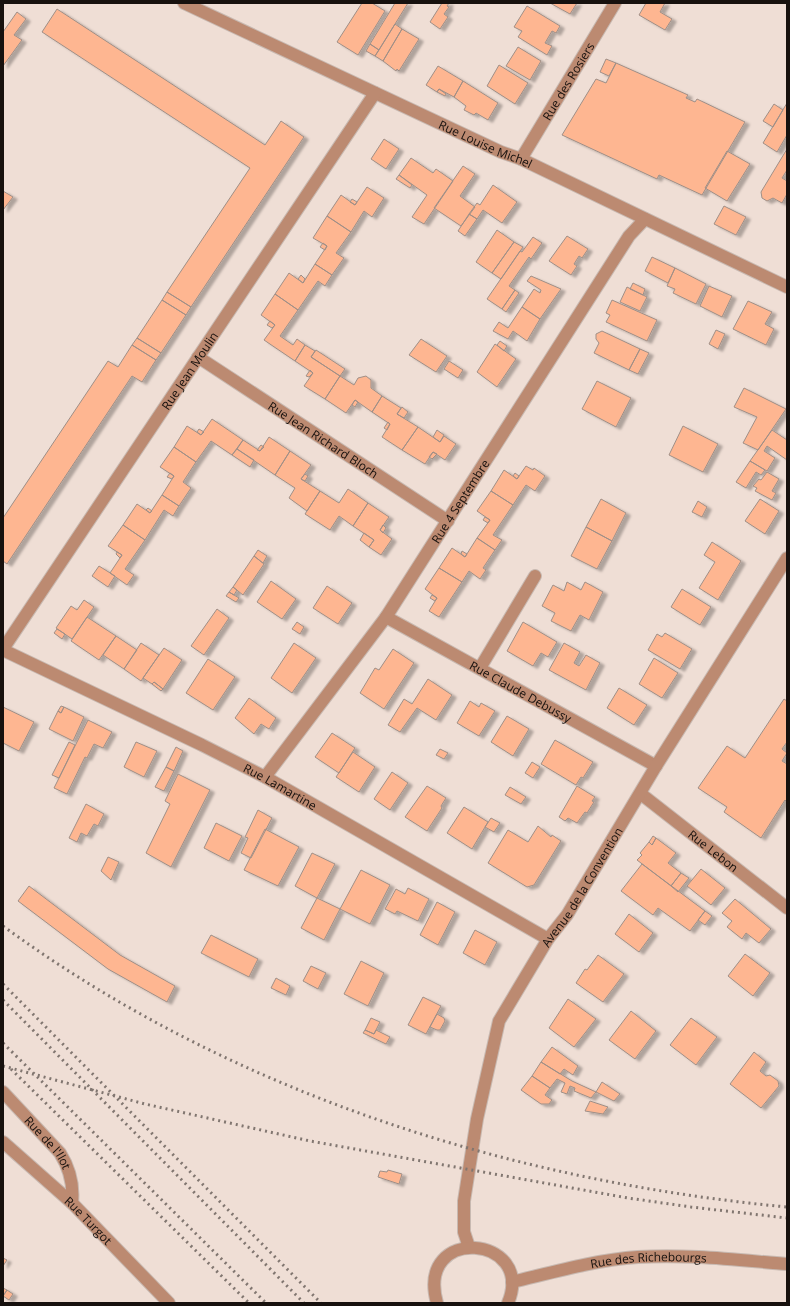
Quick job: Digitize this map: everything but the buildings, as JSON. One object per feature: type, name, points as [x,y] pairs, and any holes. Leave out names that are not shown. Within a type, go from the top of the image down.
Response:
[{"type":"street","name":"Rue Louise Michel","points":[[184,3],[375,93],[521,159],[787,287]]},
{"type":"street","name":"Rue des Rosiers","points":[[521,159],[615,3]]},
{"type":"street","name":"Rue Jean Moulin","points":[[3,649],[375,93]]},
{"type":"street","name":"Rue 4 Septembre","points":[[266,777],[386,617],[629,236],[645,219]]},
{"type":"street","name":"Rue Jean Richard Bloch","points":[[198,357],[448,521]]},
{"type":"street","name":"Avenue de la Convention","points":[[469,1247],[464,1232],[464,1201],[476,1119],[499,1021],[548,939],[567,915],[641,794],[656,766],[787,558]]},
{"type":"street","points":[[480,668],[535,576]]},
{"type":"street","name":"Rue Claude Debussy","points":[[386,617],[656,766]]},
{"type":"street","name":"Rue Lamartine","points":[[3,649],[266,777],[548,939]]},
{"type":"street","name":"Rue Lebon","points":[[641,794],[787,908]]},
{"type":"street","name":"Rue de l'Ilot","points":[[3,1092],[60,1153],[67,1164],[73,1189],[72,1203]]},
{"type":"street","name":"Rue Turgot","points":[[3,1142],[72,1203],[169,1303]]},
{"type":"street","points":[[437,1303],[434,1291],[434,1278],[439,1267],[447,1257],[457,1250],[469,1247],[482,1248],[493,1252],[502,1260],[509,1271],[512,1282],[512,1295],[508,1303]]},
{"type":"street","name":"Rue des Richebourgs","points":[[512,1282],[579,1265],[638,1257],[701,1256],[787,1264]]},
{"type":"railway","points":[[3,926],[90,985],[182,1036],[278,1081],[376,1119],[477,1150],[579,1175],[683,1194],[787,1207]]},
{"type":"railway","points":[[3,984],[321,1303]]},
{"type":"railway","points":[[3,1000],[304,1303]]},
{"type":"railway","points":[[3,1043],[266,1303]]},
{"type":"railway","points":[[3,1066],[145,1104],[310,1141],[628,1198],[787,1218]]},
{"type":"railway","points":[[11,1069],[249,1303]]}]
